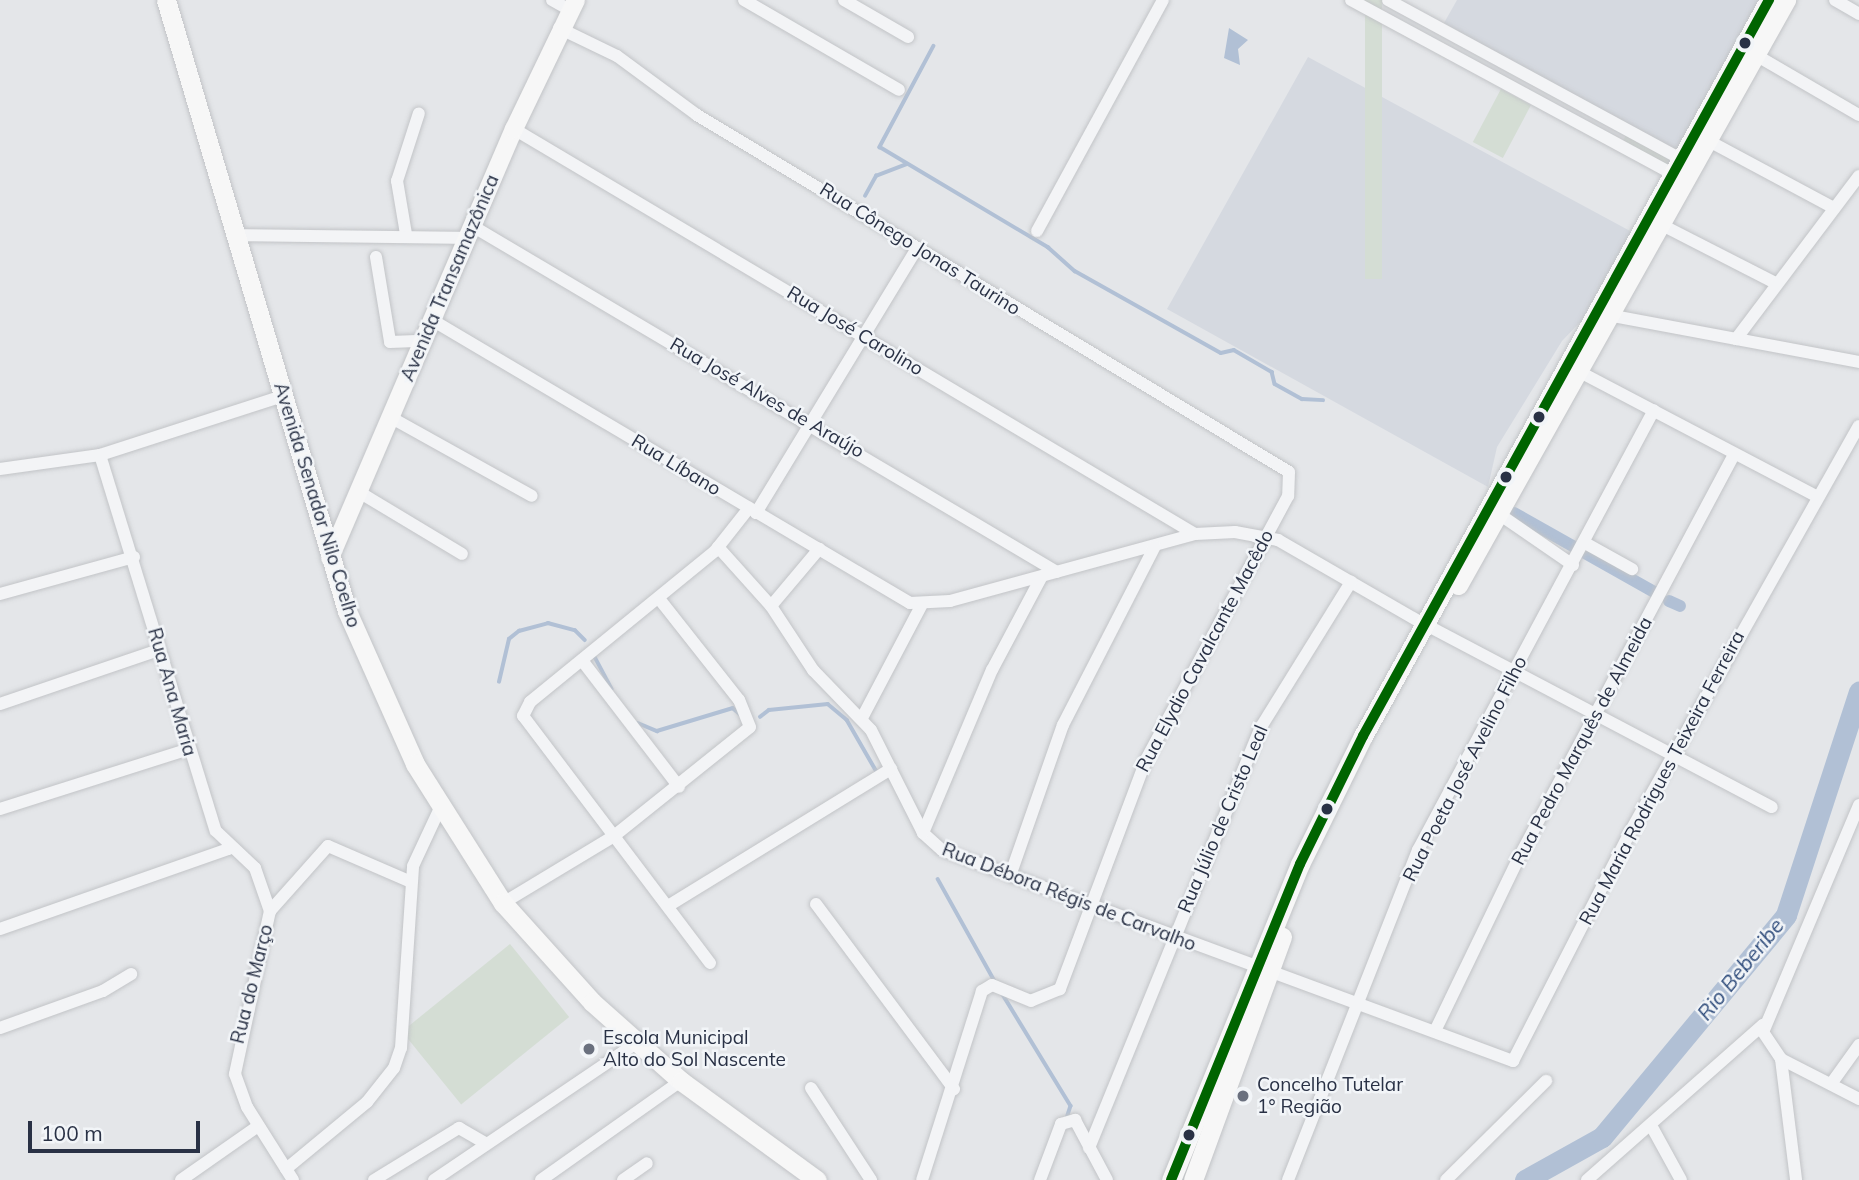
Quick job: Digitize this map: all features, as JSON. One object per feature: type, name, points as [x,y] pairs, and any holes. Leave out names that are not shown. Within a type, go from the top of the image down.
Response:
[{"type":"main road","name":"Avenida Senador Nilo Coelho","points":[[166,0],[330,558],[393,718],[440,808],[503,903],[635,1044],[681,1081],[817,1180]]},
{"type":"main road","points":[[1185,1173],[1300,864],[1769,0]]},
{"type":"main road","points":[[1427,626],[1499,514],[1660,224],[1680,168],[1707,140],[1786,0]]},
{"type":"main road","points":[[1185,1173],[1219,1056],[1262,970]]},
{"type":"street","points":[[552,0],[573,5]]},
{"type":"street","points":[[744,0],[898,90]]},
{"type":"street","points":[[845,0],[908,37]]},
{"type":"street","points":[[1037,231],[1163,0]]},
{"type":"street","points":[[1352,0],[1612,142],[1680,168]]},
{"type":"street","points":[[1388,0],[1622,126],[1680,168]]},
{"type":"street","points":[[1835,0],[1859,14]]},
{"type":"street","name":"Avenida Transamazônica","points":[[330,558],[514,129],[559,28],[573,5]]},
{"type":"street","name":"Rua Cônego Jonas Taurino","points":[[559,28],[617,56],[697,115],[1284,465]]},
{"type":"street","points":[[1754,54],[1859,114]]},
{"type":"street","points":[[406,234],[397,181],[419,113]]},
{"type":"street","points":[[1612,142],[1622,126]]},
{"type":"street","name":"Rua José Carolino","points":[[514,129],[1195,534]]},
{"type":"street","points":[[1707,140],[1834,208]]},
{"type":"street","points":[[1737,339],[1859,176]]},
{"type":"street","points":[[1660,224],[1777,284]]},
{"type":"street","name":"Rua José Alves de Araújo","points":[[234,235],[472,232],[812,423],[1057,572]]},
{"type":"street","points":[[710,963],[524,721],[530,702],[584,663],[660,600],[718,547],[752,511],[867,338],[917,248]]},
{"type":"street","points":[[376,257],[390,342],[423,341]]},
{"type":"street","points":[[1608,315],[1857,359]]},
{"type":"street","name":"Rua Líbano","points":[[432,320],[752,511],[920,606]]},
{"type":"street","points":[[1578,371],[1818,497]]},
{"type":"street","points":[[0,469],[100,455],[283,396]]},
{"type":"street","name":"Rua Poeta José Avelino Filho","points":[[1288,1180],[1418,850],[1654,410]]},
{"type":"street","points":[[390,417],[532,496]]},
{"type":"street","name":"Rua Maria Rodrigues Teixeira Ferreira","points":[[1513,1061],[1673,757],[1859,426]]},
{"type":"street","name":"Rua Pedro Marquês de Almeida","points":[[1436,1031],[1593,716],[1734,454]]},
{"type":"street","name":"Rua Ana Maria","points":[[100,455],[134,557],[159,650],[216,831],[229,849],[256,868],[270,911]]},
{"type":"street","name":"Rua Elydio Cavalcante Macêdo","points":[[954,1089],[982,991],[992,985],[1014,997],[1040,1000],[1060,989],[1146,760],[1289,490],[1284,465]]},
{"type":"street","points":[[359,492],[461,554]]},
{"type":"street","points":[[1499,514],[1579,553],[1632,569]]},
{"type":"street","points":[[862,719],[920,606],[1195,534],[1265,534],[1593,716],[1772,807]]},
{"type":"street","points":[[1010,876],[1063,725],[1155,546]]},
{"type":"street","name":"Rua Débora Régis de Carvalho","points":[[718,547],[771,606],[813,670],[862,719],[923,833],[942,850],[1090,908],[1513,1061]]},
{"type":"street","points":[[771,606],[819,549]]},
{"type":"street","points":[[0,594],[134,557]]},
{"type":"street","points":[[923,833],[992,670],[1042,576]]},
{"type":"street","name":"Rua Júlio de Cristo Leal","points":[[1089,1148],[1274,701],[1351,582]]},
{"type":"street","points":[[503,903],[614,836],[740,741],[750,722],[660,600]]},
{"type":"street","points":[[0,704],[159,650]]},
{"type":"street","points":[[584,663],[679,787]]},
{"type":"street","points":[[0,809],[189,749]]},
{"type":"street","points":[[668,906],[891,769]]},
{"type":"street","points":[[1587,1180],[1763,1024],[1859,805]]},
{"type":"street","points":[[289,1175],[367,1102],[394,1068],[401,1048],[411,882],[418,849],[440,808]]},
{"type":"street","name":"Rua do Março","points":[[289,1175],[238,1089],[234,1060],[270,911],[328,846],[411,882]]},
{"type":"street","points":[[0,929],[229,849]]},
{"type":"street","points":[[816,904],[954,1089],[922,1180]]},
{"type":"street","points":[[0,1028],[103,992],[131,974]]},
{"type":"street","points":[[1763,1024],[1768,1045],[1781,1059],[1859,1099]]},
{"type":"street","points":[[434,1180],[635,1044]]},
{"type":"street","points":[[1831,1084],[1859,1045]]},
{"type":"street","points":[[1781,1059],[1796,1180]]},
{"type":"street","points":[[541,1180],[681,1081]]},
{"type":"street","points":[[1446,1180],[1546,1081]]},
{"type":"street","points":[[811,1088],[871,1180]]},
{"type":"street","points":[[1040,1180],[1069,1121],[1089,1148],[1107,1180]]},
{"type":"street","points":[[181,1180],[258,1126]]},
{"type":"street","points":[[374,1180],[459,1128],[485,1143]]},
{"type":"street","points":[[1653,1129],[1681,1180]]},
{"type":"street","points":[[623,1180],[648,1163]]},
{"type":"shaded area","points":[[1365,0],[1382,0],[1382,279],[1365,279]]},
{"type":"shaded area","points":[[1457,0],[1760,0],[1674,154],[1444,23]]},
{"type":"shaded area","points":[[1308,57],[1632,232],[1586,316],[1562,341],[1497,447],[1488,487],[1167,309]]},
{"type":"shaded area","points":[[1501,89],[1531,105],[1503,158],[1473,142]]},
{"type":"shaded area","points":[[1626,135],[1670,158],[1666,166],[1622,142]]},
{"type":"shaded area","points":[[510,944],[569,1017],[461,1105],[402,1031]]},
{"type":"water","points":[[1229,28],[1248,40],[1238,49],[1240,65],[1224,58]]},
{"type":"waterway","points":[[934,46],[880,147],[1048,247],[1075,271],[1221,353],[1234,350],[1272,372],[1275,384],[1302,399],[1323,400]]},
{"type":"waterway","points":[[865,196],[876,176],[907,164]]},
{"type":"waterway","points":[[1514,513],[1658,594]]},
{"type":"waterway","points":[[1669,601],[1680,606]]},
{"type":"waterway","points":[[499,682],[509,639],[519,631],[548,623],[575,630],[585,640]]},
{"type":"waterway","points":[[595,657],[612,689]]},
{"type":"waterway","name":"Rio Beberibe","points":[[1525,1180],[1602,1137],[1786,915],[1859,692]]},
{"type":"waterway","points":[[760,717],[769,710],[828,704],[847,720],[877,772]]},
{"type":"waterway","points":[[638,723],[657,731],[733,708],[740,714]]},
{"type":"waterway","points":[[938,879],[996,983]]},
{"type":"waterway","points":[[1002,993],[1071,1106],[1067,1118]]},
{"type":"transit line","points":[[1171,1180],[1300,864],[1363,736],[1769,0]]},
{"type":"place","name":"Escola Municipal Alto do Sol Nascente","points":[[589,1049]]},
{"type":"place","name":"Concelho Tutelar 1° Região","points":[[1243,1096]]}]
